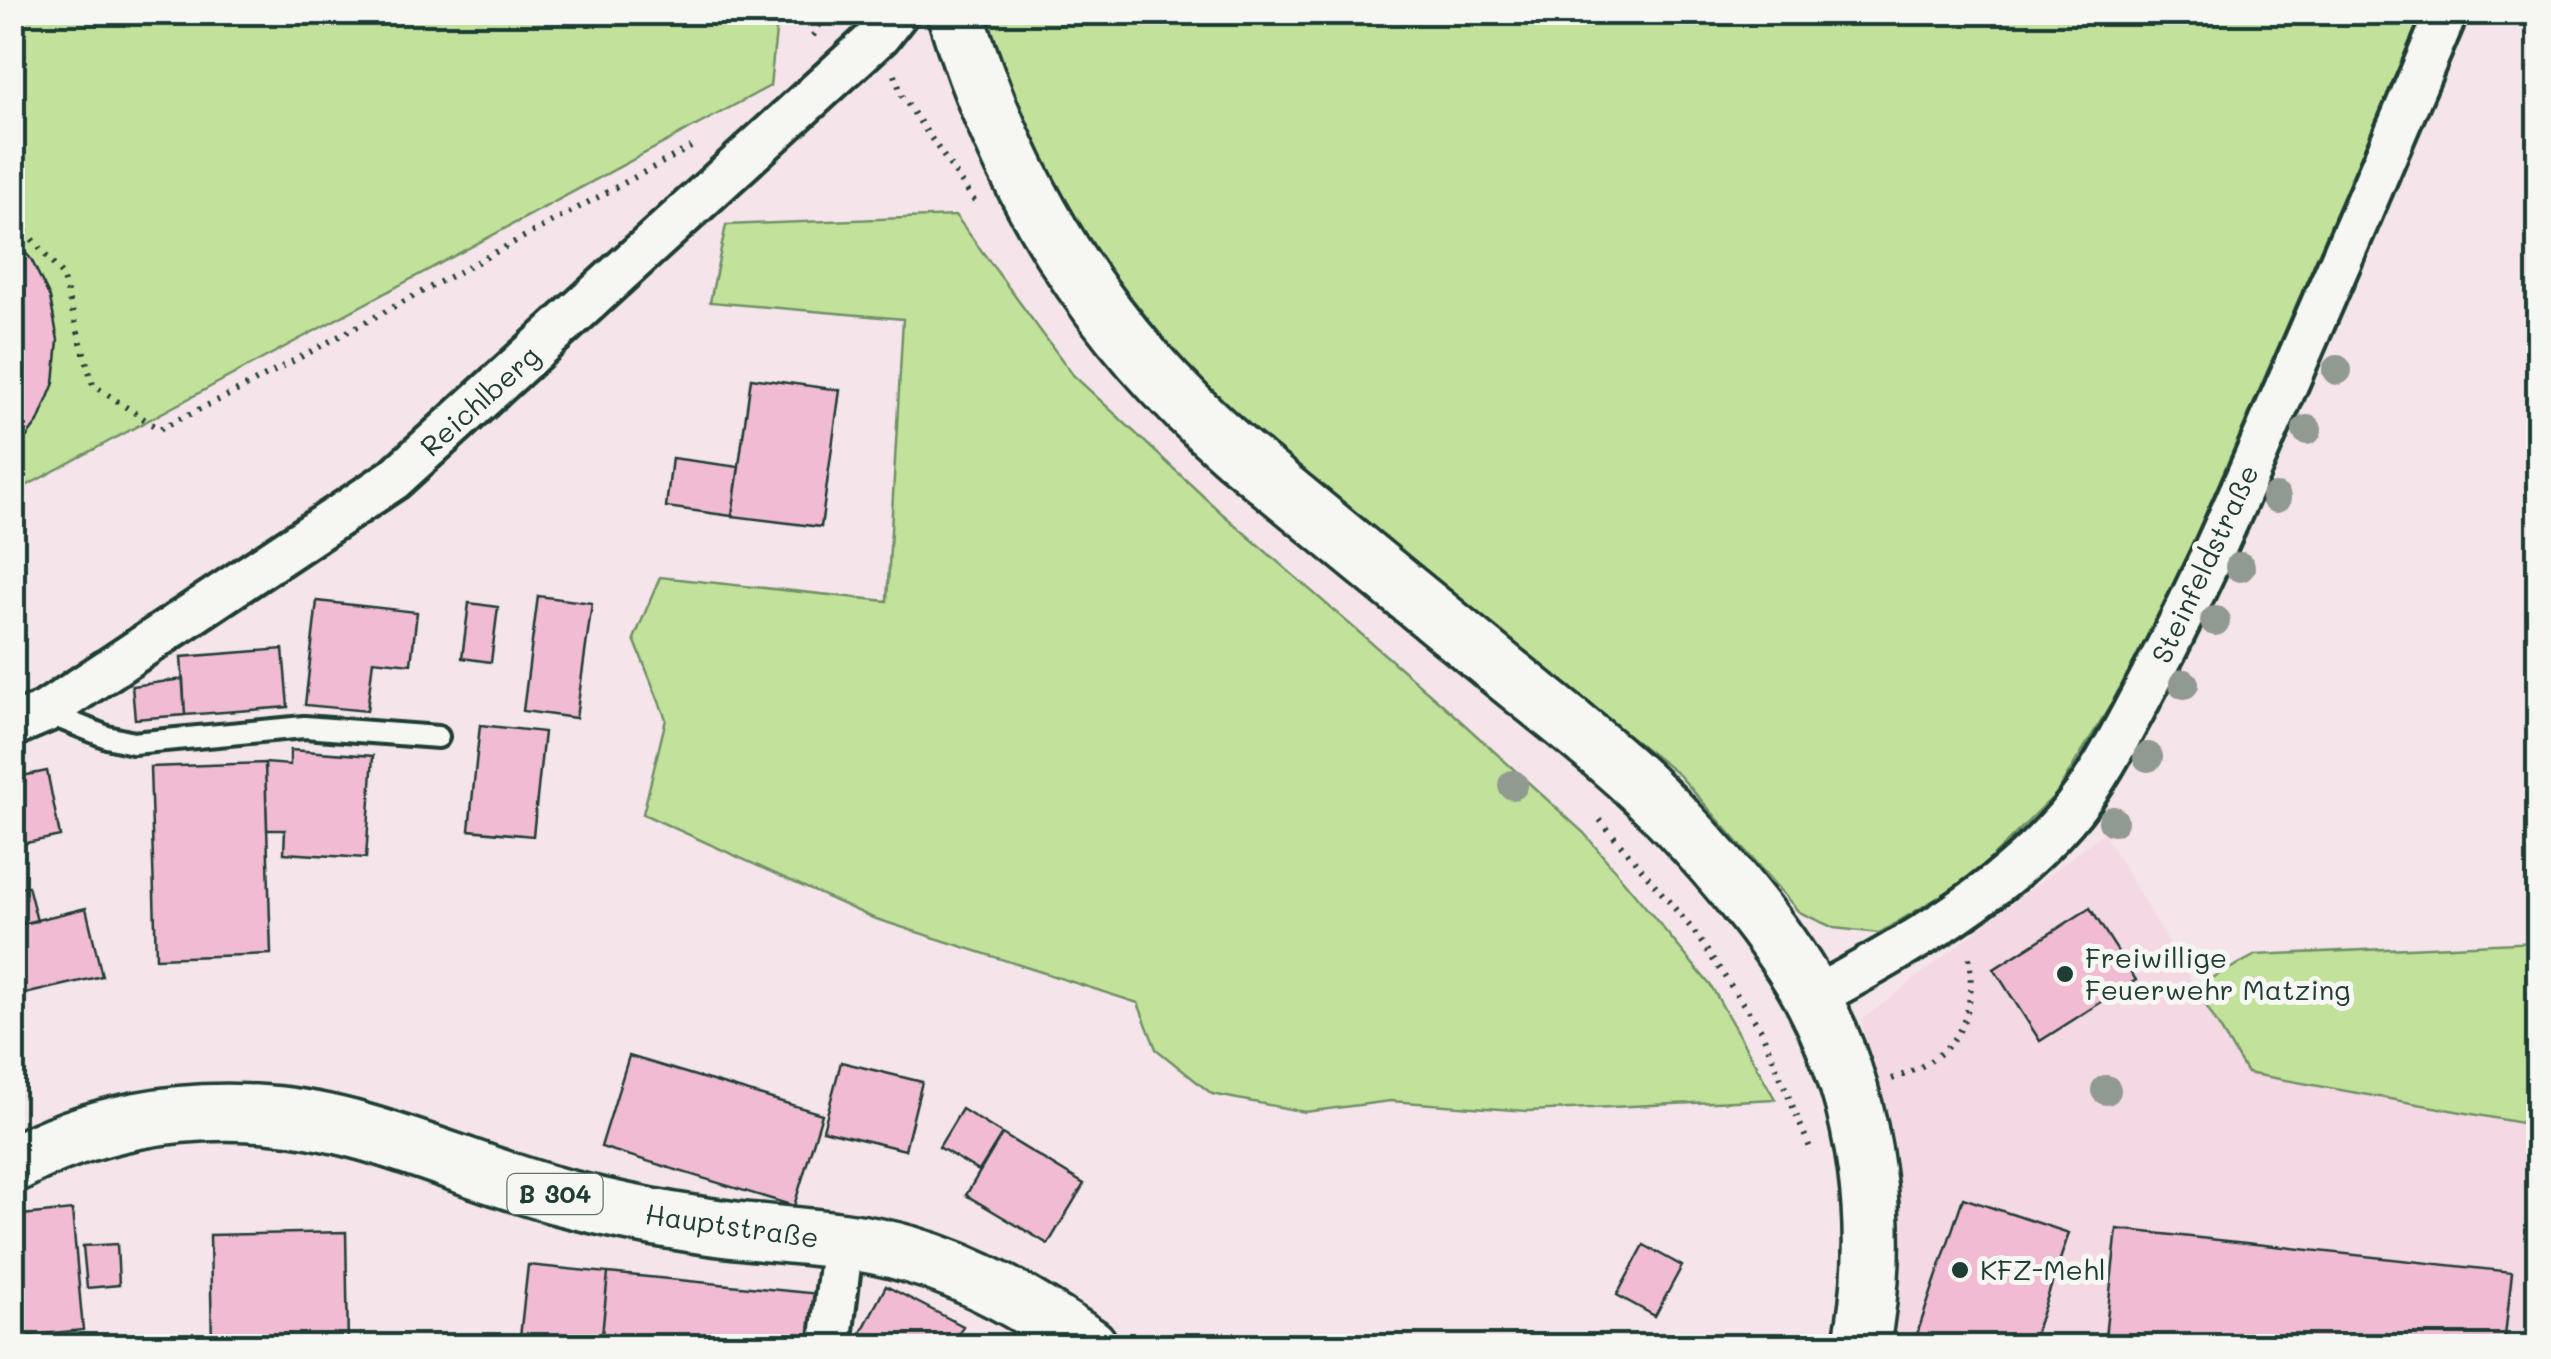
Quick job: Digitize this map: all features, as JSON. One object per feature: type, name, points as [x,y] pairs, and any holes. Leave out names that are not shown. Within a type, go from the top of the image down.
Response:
[{"type":"main road","points":[[955,12],[993,122],[1028,196],[1128,345],[1183,406],[1236,452],[1612,761],[1662,808],[1721,871],[1813,998],[1850,1094],[1864,1147],[1871,1238],[1867,1317],[1861,1346]]},
{"type":"main road","name":"Hauptstraße","points":[[12,1165],[109,1126],[175,1115],[268,1114],[312,1120],[363,1132],[558,1196],[732,1229],[843,1240],[906,1253],[950,1267],[1001,1291],[1089,1346]]},
{"type":"street","name":"Steinfeldstraße","points":[[1813,998],[1905,948],[2018,866],[2066,818],[2130,719],[2220,539],[2448,12]]},
{"type":"street","name":"Reichlberg","points":[[29,719],[394,479],[889,24]]},
{"type":"street","points":[[830,1346],[843,1240]]},
{"type":"lane","points":[[29,719],[133,743],[304,727],[438,737]]},
{"type":"path","points":[[808,44],[826,12]]},
{"type":"path","points":[[889,24],[902,96],[980,209]]},
{"type":"path","points":[[12,215],[62,275],[93,385],[160,429],[696,144]]},
{"type":"path","points":[[1588,808],[1693,930],[1760,1030],[1812,1153]]},
{"type":"path","points":[[1850,1094],[1903,1076],[1948,1049],[1968,1013],[1972,975],[1966,944],[1949,917]]},
{"type":"shaded area","points":[[2103,833],[2247,1073],[2538,1126],[2538,1346],[1885,1346],[1900,1238],[1862,1020]]},
{"type":"green space","points":[[13,13],[778,13],[770,86],[13,493]]},
{"type":"green space","points":[[976,13],[2423,13],[2151,639],[2056,794],[1972,877],[1879,933],[1834,928],[1799,912],[1679,775],[1287,469],[1206,393],[1094,250],[1038,169]]},
{"type":"green space","points":[[956,216],[1073,375],[1218,510],[1584,833],[1711,986],[1775,1099],[1528,1111],[1390,1101],[1305,1112],[1212,1094],[1156,1049],[1138,1003],[873,918],[643,814],[666,719],[634,639],[660,577],[887,601],[903,319],[710,302],[726,225]]},
{"type":"green space","points":[[2538,942],[2538,1126],[2247,1073],[2195,987],[2256,955]]},
{"type":"building","points":[[12,238],[31,259],[50,298],[58,340],[54,383],[38,422],[12,456]]},
{"type":"building","points":[[751,378],[840,390],[821,527],[732,516]]},
{"type":"building","points":[[672,458],[739,467],[732,516],[666,507]]},
{"type":"building","points":[[538,596],[592,603],[576,718],[523,711]]},
{"type":"building","points":[[317,601],[417,612],[411,664],[373,660],[367,711],[305,705]]},
{"type":"building","points":[[469,603],[498,607],[491,662],[462,658]]},
{"type":"building","points":[[283,649],[288,707],[185,715],[181,657]]},
{"type":"building","points":[[183,679],[185,715],[135,719],[132,686]]},
{"type":"building","points":[[480,725],[544,732],[533,836],[469,830]]},
{"type":"building","points":[[290,750],[373,756],[366,858],[284,853],[285,830],[267,830],[265,763],[290,765]]},
{"type":"building","points":[[265,763],[271,954],[156,958],[150,767]]},
{"type":"building","points":[[47,771],[60,836],[12,846],[12,778]]},
{"type":"building","points":[[28,886],[37,921],[12,926],[12,889]]},
{"type":"building","points":[[86,908],[102,976],[12,997],[12,926]]},
{"type":"building","name":"Freiwillige Feuerwehr Matzing","points":[[2090,908],[2136,980],[2040,1041],[1994,969]]},
{"type":"building","points":[[629,1056],[822,1114],[794,1206],[601,1147]]},
{"type":"building","points":[[841,1062],[922,1082],[905,1150],[823,1130]]},
{"type":"building","points":[[962,1109],[1002,1134],[979,1171],[939,1147]]},
{"type":"building","points":[[1002,1134],[1084,1184],[1048,1244],[966,1195]]},
{"type":"building","points":[[1963,1198],[2069,1233],[2031,1346],[1913,1346]]},
{"type":"building","points":[[72,1210],[83,1330],[12,1337],[12,1216]]},
{"type":"building","points":[[2117,1229],[2512,1272],[2504,1346],[2104,1346]]},
{"type":"building","points":[[346,1232],[348,1346],[212,1346],[210,1235]]},
{"type":"building","points":[[117,1244],[119,1285],[87,1288],[83,1246]]},
{"type":"building","points":[[1644,1245],[1682,1266],[1655,1316],[1617,1295]]},
{"type":"building","points":[[528,1265],[608,1273],[601,1346],[520,1337]]},
{"type":"building","points":[[608,1273],[820,1294],[815,1346],[601,1346]]},
{"type":"building","points":[[886,1286],[963,1326],[952,1346],[854,1346]]},
{"type":"place","name":"Freiwillige Feuerwehr Matzing","points":[[2065,974]]},
{"type":"place","name":"KFZ-Mehl","points":[[1960,1270]]}]
